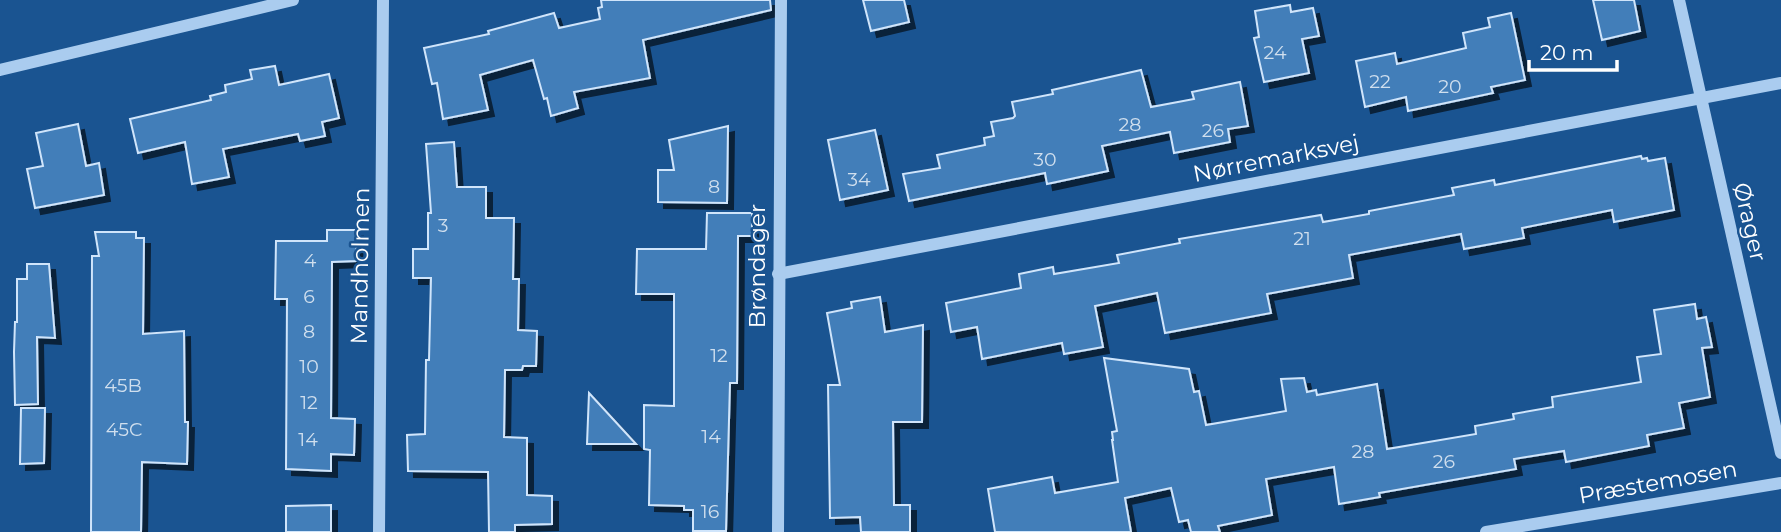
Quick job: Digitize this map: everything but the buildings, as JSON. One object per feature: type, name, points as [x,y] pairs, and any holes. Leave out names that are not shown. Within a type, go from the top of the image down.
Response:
[{"type":"street","points":[[0,70],[293,0]]},
{"type":"street","name":"Mandholmen","points":[[379,532],[383,0]]},
{"type":"street","name":"Brøndager","points":[[778,532],[780,0]]},
{"type":"street","name":"Ørager","points":[[1679,0],[1781,453]]},
{"type":"street","name":"Nørremarksvej","points":[[778,275],[1781,83]]},
{"type":"street","name":"Præstemosen","points":[[1486,532],[1542,527],[1781,483]]}]
